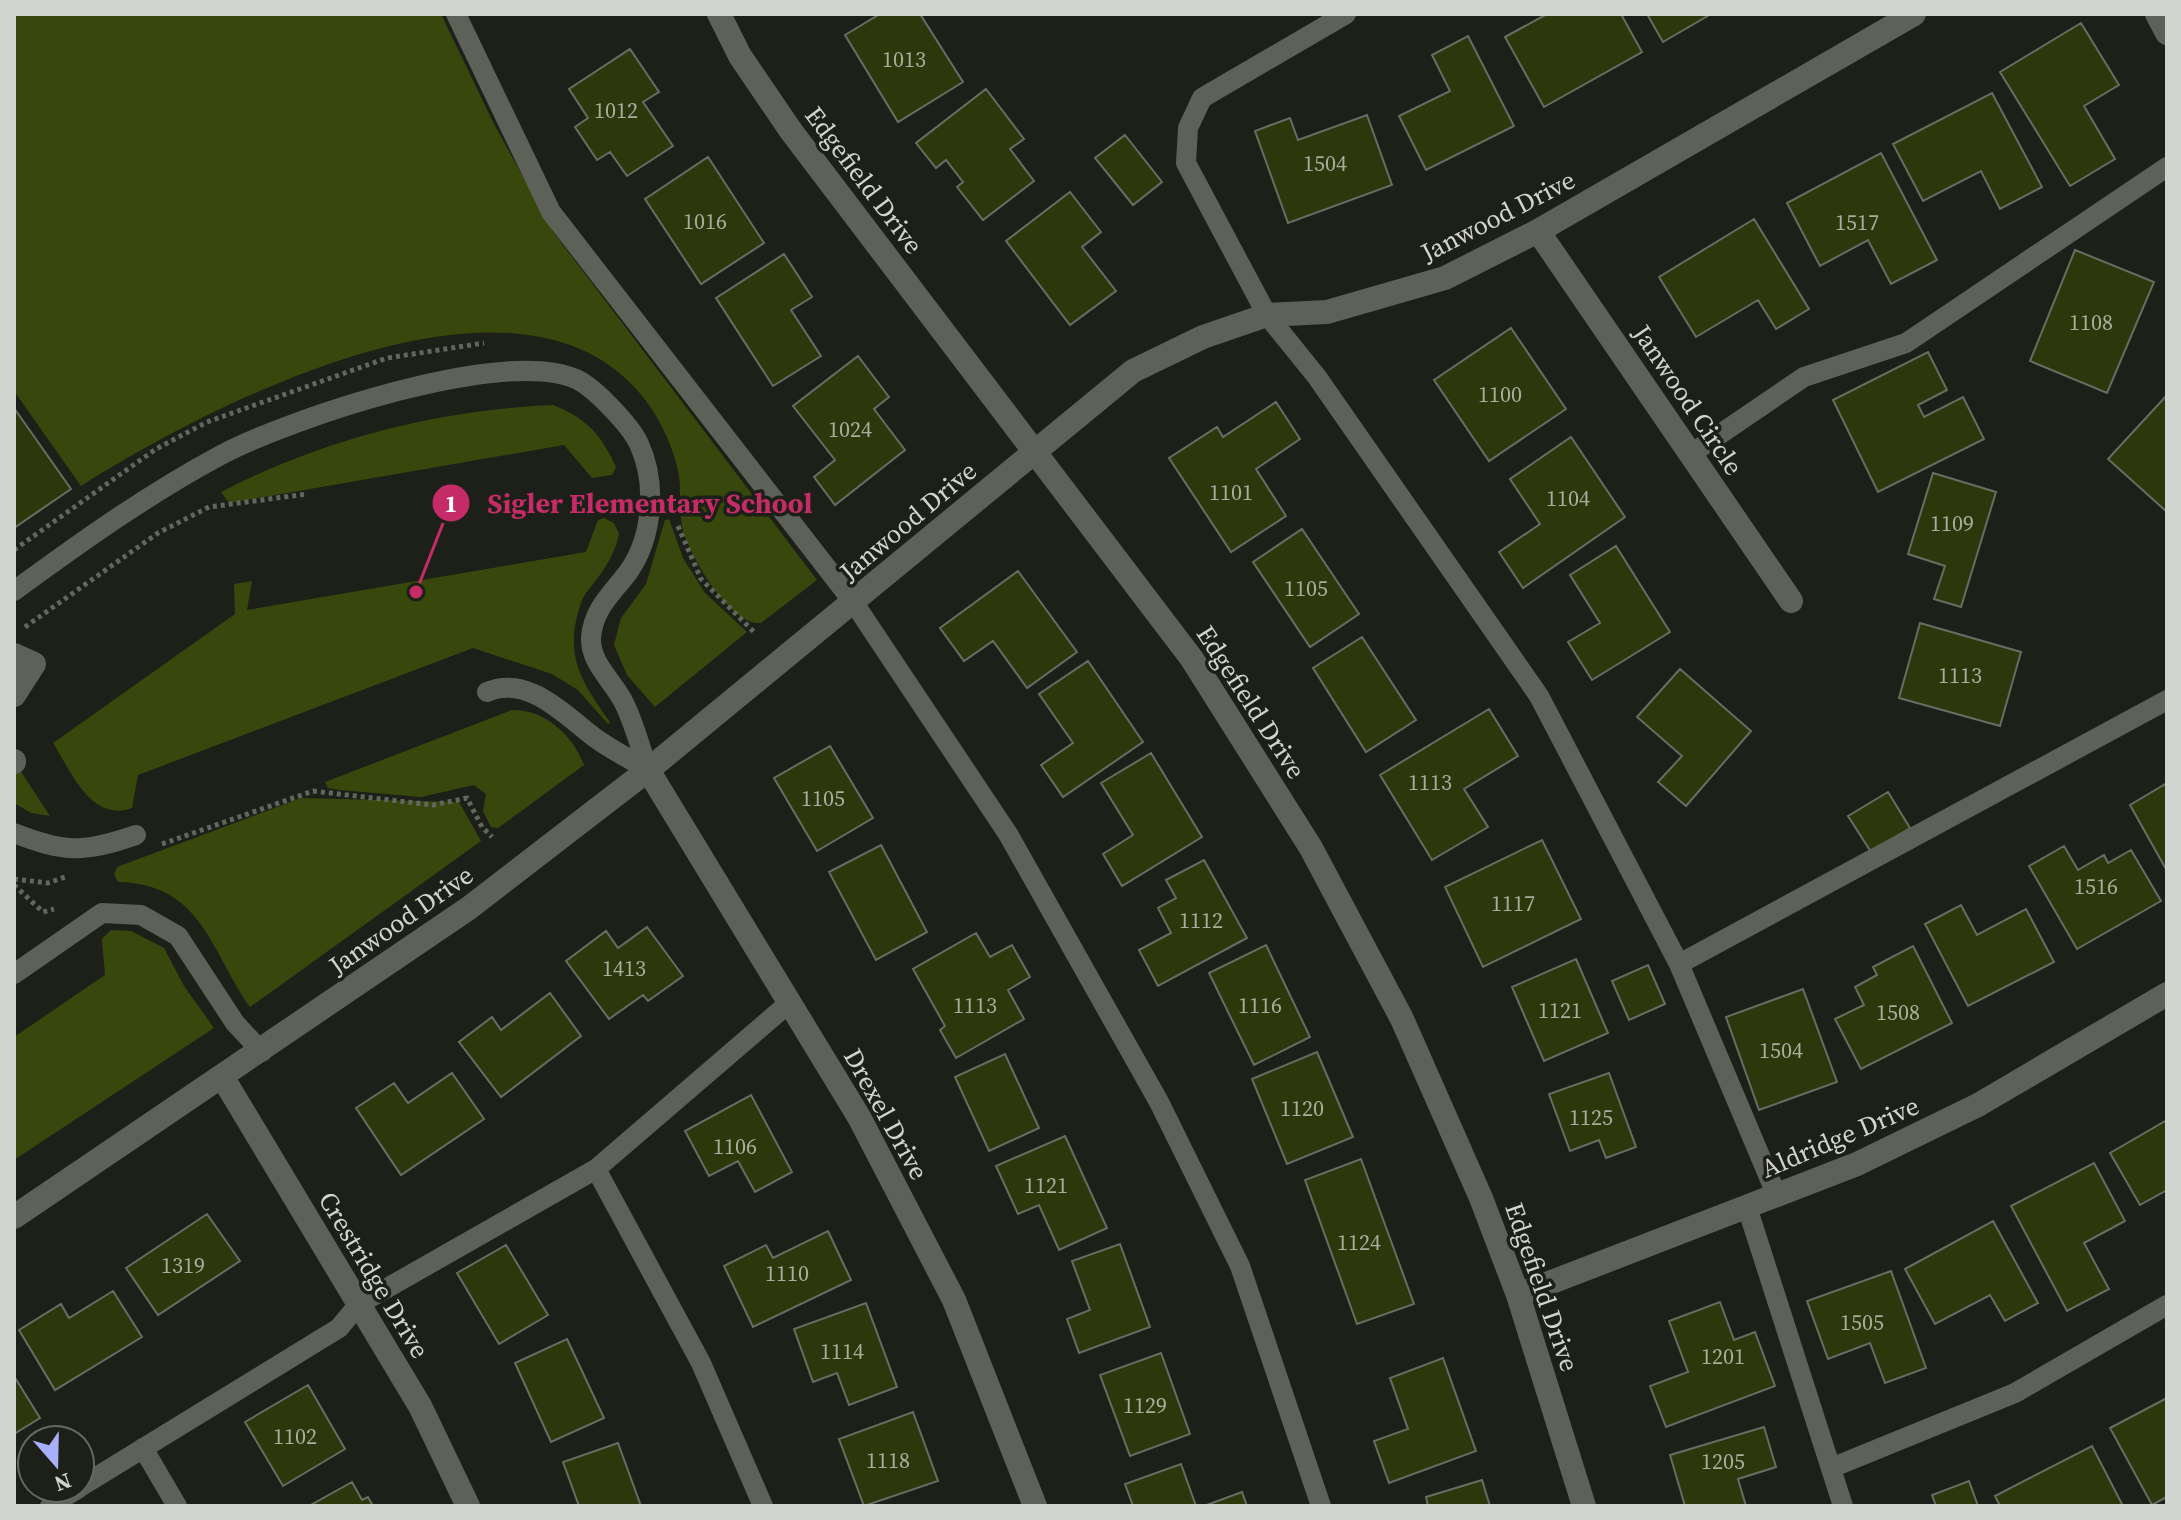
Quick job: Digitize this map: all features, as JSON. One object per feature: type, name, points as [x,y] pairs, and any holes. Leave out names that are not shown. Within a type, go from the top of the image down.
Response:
[{"type":"street","name":"Edgefield Drive","points":[[719,14],[740,56],[791,131],[1192,659],[1311,848],[1402,1019],[1481,1198],[1518,1295],[1584,1506]]},
{"type":"street","name":"Janwood Drive","points":[[14,1217],[262,1052],[469,908],[648,770],[1133,371],[1203,337],[1267,315],[1327,312],[1445,278],[1538,231],[1914,14]]},
{"type":"street","points":[[2157,14],[2167,33]]},
{"type":"street","name":"Janwood Circle","points":[[1538,231],[1791,601]]},
{"type":"street","points":[[14,655],[34,664],[14,695]]},
{"type":"street","name":"Drexel Drive","points":[[648,770],[859,1117],[954,1300],[1035,1506]]},
{"type":"street","name":"Aldridge Drive","points":[[1518,1295],[1857,1164],[1978,1105],[2167,994]]},
{"type":"street","name":"Crestridge Drive","points":[[223,1078],[420,1406],[468,1506]]},
{"type":"lane","points":[[456,14],[551,212],[854,603],[1008,834],[1159,1102],[1240,1266],[1321,1506]]},
{"type":"lane","points":[[1346,14],[1202,98],[1188,128],[1186,163],[1267,315],[1317,377],[1539,696],[1679,964],[1777,1196]]},
{"type":"lane","points":[[1691,454],[1804,377],[1906,343],[2167,167]]},
{"type":"lane","points":[[14,591],[114,518],[223,454],[341,406],[476,375],[522,370],[576,379],[607,404],[639,443],[650,493],[648,532],[630,570],[599,606],[591,640],[601,671],[623,700],[648,770]]},
{"type":"lane","points":[[487,692],[495,689],[531,691],[570,715],[591,735],[648,770]]},
{"type":"lane","points":[[1679,964],[2167,700]]},
{"type":"lane","points":[[14,833],[47,846],[94,849],[136,835]]},
{"type":"lane","points":[[14,974],[102,913],[141,915],[178,936],[235,1023],[262,1052]]},
{"type":"lane","points":[[96,1477],[339,1328],[359,1304],[596,1169],[789,1003]]},
{"type":"lane","points":[[596,1169],[701,1363],[763,1506]]},
{"type":"lane","points":[[1747,1207],[1843,1506]]},
{"type":"lane","points":[[1831,1468],[2015,1393],[2167,1305]]},
{"type":"lane","points":[[143,1448],[177,1506]]},
{"type":"path","points":[[14,550],[156,449],[207,422],[387,358],[489,343]]},
{"type":"path","points":[[14,638],[171,526],[209,507],[307,494]]},
{"type":"path","points":[[676,516],[701,579],[755,633]]},
{"type":"path","points":[[154,847],[313,791],[433,805],[467,798],[482,827],[492,837]]},
{"type":"path","points":[[14,879],[48,883],[78,872]]},
{"type":"green space","points":[[14,14],[441,14],[494,124],[554,233],[817,580],[761,623],[749,621],[737,613],[713,587],[687,542],[675,459],[662,427],[637,390],[582,350],[514,333],[439,336],[359,354],[279,383],[204,417],[81,486],[14,391]]},
{"type":"green space","points":[[553,405],[575,416],[598,436],[616,467],[612,475],[592,478],[564,445],[229,503],[221,492],[300,457],[382,430],[467,413]]},
{"type":"green space","points":[[604,518],[614,523],[619,534],[617,543],[583,599],[577,618],[574,650],[581,675],[610,722],[608,724],[578,690],[552,674],[473,648],[138,775],[132,808],[118,811],[94,801],[75,780],[53,743],[235,614],[234,584],[252,581],[247,610],[586,552],[598,520]]},
{"type":"green space","points":[[669,519],[683,558],[705,593],[747,632],[655,707],[627,675],[614,645],[621,618],[646,584],[665,520]]},
{"type":"green space","points":[[512,710],[535,714],[556,726],[573,744],[584,765],[498,828],[491,827],[483,811],[486,794],[474,785],[421,797],[340,790],[328,788],[325,782]]},
{"type":"green space","points":[[14,761],[50,816],[31,813],[14,803]]},
{"type":"green space","points":[[301,798],[459,802],[481,841],[250,1007],[213,943],[186,907],[168,894],[146,886],[118,882],[114,874],[117,867]]},
{"type":"green space","points":[[111,930],[131,931],[164,948],[184,986],[214,1028],[14,1160],[14,1037],[105,975],[102,939]]},
{"type":"building","points":[[880,14],[920,14],[963,82],[898,122],[845,35]]},
{"type":"building","points":[[1547,14],[1621,14],[1642,52],[1544,107],[1505,37]]},
{"type":"building","points":[[1647,14],[1711,14],[1663,42]]},
{"type":"building","points":[[2081,23],[2119,85],[2084,106],[2115,159],[2070,186],[2000,72]]},
{"type":"building","points":[[1468,36],[1514,126],[1426,170],[1399,116],[1450,91],[1432,55]]},
{"type":"building","points":[[630,49],[659,92],[643,102],[673,146],[627,176],[610,152],[597,160],[575,127],[588,118],[569,89]]},
{"type":"building","points":[[986,89],[1024,139],[1010,149],[1034,181],[983,220],[957,187],[963,182],[946,160],[936,168],[916,143]]},
{"type":"building","points":[[1992,93],[2042,187],[2000,209],[1981,171],[1923,201],[1893,144]]},
{"type":"building","points":[[1367,115],[1392,185],[1288,223],[1255,131],[1290,118],[1298,140]]},
{"type":"building","points":[[1125,135],[1162,182],[1133,205],[1095,158]]},
{"type":"building","points":[[1881,153],[1937,260],[1891,284],[1868,240],[1820,266],[1787,203]]},
{"type":"building","points":[[708,157],[764,243],[701,284],[645,199]]},
{"type":"building","points":[[1070,192],[1101,232],[1082,247],[1116,291],[1070,325],[1006,241]]},
{"type":"building","points":[[1754,219],[1809,309],[1776,329],[1758,300],[1696,337],[1659,277]]},
{"type":"building","points":[[2075,250],[2154,282],[2107,393],[2030,361]]},
{"type":"building","points":[[784,254],[812,297],[791,310],[821,356],[773,386],[716,298]]},
{"type":"building","points":[[1511,328],[1566,409],[1489,461],[1434,380]]},
{"type":"building","points":[[1928,352],[1947,390],[1918,405],[1924,417],[1963,397],[1984,439],[1878,492],[1833,400]]},
{"type":"building","points":[[858,356],[889,397],[874,409],[905,450],[835,505],[814,477],[835,460],[793,406]]},
{"type":"building","points":[[2167,395],[2167,512],[2108,459]]},
{"type":"building","points":[[1276,402],[1300,439],[1256,469],[1286,516],[1231,552],[1169,458],[1217,427],[1223,437]]},
{"type":"building","points":[[14,408],[71,489],[14,528]]},
{"type":"building","points":[[1571,437],[1625,517],[1523,588],[1499,552],[1540,524],[1510,479]]},
{"type":"building","points":[[1933,473],[1996,492],[1961,607],[1934,599],[1945,566],[1908,554]]},
{"type":"building","points":[[1302,529],[1359,614],[1310,647],[1253,562]]},
{"type":"building","points":[[1616,546],[1670,632],[1592,680],[1568,642],[1600,623],[1570,575]]},
{"type":"building","points":[[1018,571],[1077,652],[1027,688],[993,641],[964,661],[940,628]]},
{"type":"building","points":[[1920,623],[2021,652],[2000,726],[1899,698]]},
{"type":"building","points":[[1362,637],[1416,720],[1366,752],[1313,668]]},
{"type":"building","points":[[1088,661],[1143,742],[1063,797],[1041,765],[1073,743],[1039,694]]},
{"type":"building","points":[[1680,669],[1751,731],[1686,806],[1658,782],[1682,756],[1637,717]]},
{"type":"building","points":[[1489,709],[1518,756],[1464,789],[1488,827],[1432,860],[1380,775]]},
{"type":"building","points":[[830,746],[873,818],[817,851],[774,778]]},
{"type":"building","points":[[1151,753],[1202,837],[1122,886],[1103,854],[1133,835],[1101,783]]},
{"type":"building","points":[[2167,783],[2167,871],[2130,805]]},
{"type":"building","points":[[1888,792],[1910,828],[1871,852],[1848,816]]},
{"type":"building","points":[[1542,840],[1581,919],[1483,967],[1445,887]]},
{"type":"building","points":[[881,845],[927,932],[876,960],[829,872]]},
{"type":"building","points":[[2064,846],[2078,870],[2104,855],[2108,863],[2131,850],[2161,901],[2077,949],[2029,866]]},
{"type":"building","points":[[1204,860],[1247,938],[1158,986],[1139,950],[1171,933],[1158,908],[1176,898],[1166,880]]},
{"type":"building","points":[[1961,905],[1977,935],[2026,909],[2054,962],[1968,1006],[1925,924]]},
{"type":"building","points":[[647,927],[683,976],[648,1001],[643,995],[609,1019],[566,961],[606,931],[618,948]]},
{"type":"building","points":[[976,933],[990,957],[1012,945],[1030,977],[1008,990],[1024,1019],[956,1058],[940,1030],[945,1026],[913,969]]},
{"type":"building","points":[[1266,945],[1310,1037],[1254,1065],[1209,973]]},
{"type":"building","points":[[1913,946],[1952,1023],[1861,1069],[1835,1019],[1864,1005],[1855,987],[1877,975],[1873,967]]},
{"type":"building","points":[[1576,959],[1608,1033],[1544,1061],[1512,987]]},
{"type":"building","points":[[1648,965],[1665,1004],[1629,1020],[1612,981]]},
{"type":"building","points":[[1803,989],[1837,1082],[1759,1110],[1726,1017]]},
{"type":"building","points":[[550,993],[581,1036],[501,1097],[459,1042],[492,1017],[501,1030]]},
{"type":"building","points":[[1317,1052],[1353,1137],[1287,1164],[1252,1079]]},
{"type":"building","points":[[1005,1054],[1039,1128],[989,1151],[955,1077]]},
{"type":"building","points":[[452,1073],[484,1119],[401,1175],[356,1108],[394,1083],[408,1103]]},
{"type":"building","points":[[1609,1073],[1636,1147],[1606,1158],[1599,1140],[1570,1151],[1549,1094]]},
{"type":"building","points":[[751,1095],[792,1172],[755,1192],[738,1161],[709,1176],[685,1131]]},
{"type":"building","points":[[2167,1120],[2167,1190],[2140,1205],[2110,1153]]},
{"type":"building","points":[[1065,1136],[1107,1228],[1059,1250],[1039,1205],[1018,1214],[996,1166]]},
{"type":"building","points":[[1361,1159],[1414,1304],[1357,1324],[1305,1180]]},
{"type":"building","points":[[2094,1163],[2125,1221],[2084,1243],[2109,1289],[2067,1311],[2011,1206]]},
{"type":"building","points":[[207,1214],[240,1261],[158,1315],[126,1268]]},
{"type":"building","points":[[1993,1221],[2038,1303],[2005,1321],[1990,1295],[1935,1324],[1905,1269]]},
{"type":"building","points":[[828,1231],[851,1280],[753,1327],[724,1266],[766,1245],[773,1258]]},
{"type":"building","points":[[1120,1244],[1150,1327],[1079,1353],[1067,1319],[1090,1310],[1072,1261]]},
{"type":"building","points":[[506,1245],[548,1315],[499,1344],[457,1273]]},
{"type":"building","points":[[1891,1271],[1926,1368],[1885,1383],[1870,1343],[1828,1359],[1807,1301]]},
{"type":"building","points":[[113,1291],[142,1337],[55,1390],[19,1330],[61,1304],[69,1318]]},
{"type":"building","points":[[1720,1302],[1734,1340],[1755,1332],[1775,1386],[1666,1427],[1650,1386],[1688,1372],[1669,1321]]},
{"type":"building","points":[[866,1303],[897,1387],[849,1405],[837,1373],[813,1382],[794,1329]]},
{"type":"building","points":[[567,1339],[604,1418],[551,1442],[515,1363]]},
{"type":"building","points":[[1161,1353],[1190,1434],[1130,1456],[1100,1375]]},
{"type":"building","points":[[1443,1358],[1476,1451],[1389,1483],[1374,1441],[1408,1429],[1390,1378]]},
{"type":"building","points":[[14,1376],[40,1418],[30,1424],[16,1424],[14,1434]]},
{"type":"building","points":[[308,1385],[345,1449],[283,1486],[245,1422]]},
{"type":"building","points":[[2167,1398],[2167,1497],[2152,1505],[2110,1428]]},
{"type":"building","points":[[913,1412],[938,1481],[864,1506],[839,1439]]},
{"type":"building","points":[[1764,1427],[1776,1467],[1738,1479],[1746,1506],[1685,1506],[1670,1455]]},
{"type":"building","points":[[618,1443],[641,1506],[579,1506],[563,1462]]},
{"type":"building","points":[[2092,1446],[2123,1506],[2000,1506],[1995,1496]]},
{"type":"building","points":[[1181,1464],[1196,1506],[1133,1506],[1125,1484]]},
{"type":"building","points":[[1482,1480],[1490,1506],[1428,1506],[1426,1497]]},
{"type":"building","points":[[1969,1481],[1978,1506],[1936,1506],[1932,1495]]},
{"type":"building","points":[[352,1482],[362,1500],[368,1497],[373,1506],[309,1506]]},
{"type":"building","points":[[1242,1492],[1247,1506],[1204,1506]]},
{"type":"place","name":"Sigler Elementary School","points":[[416,592]]}]
